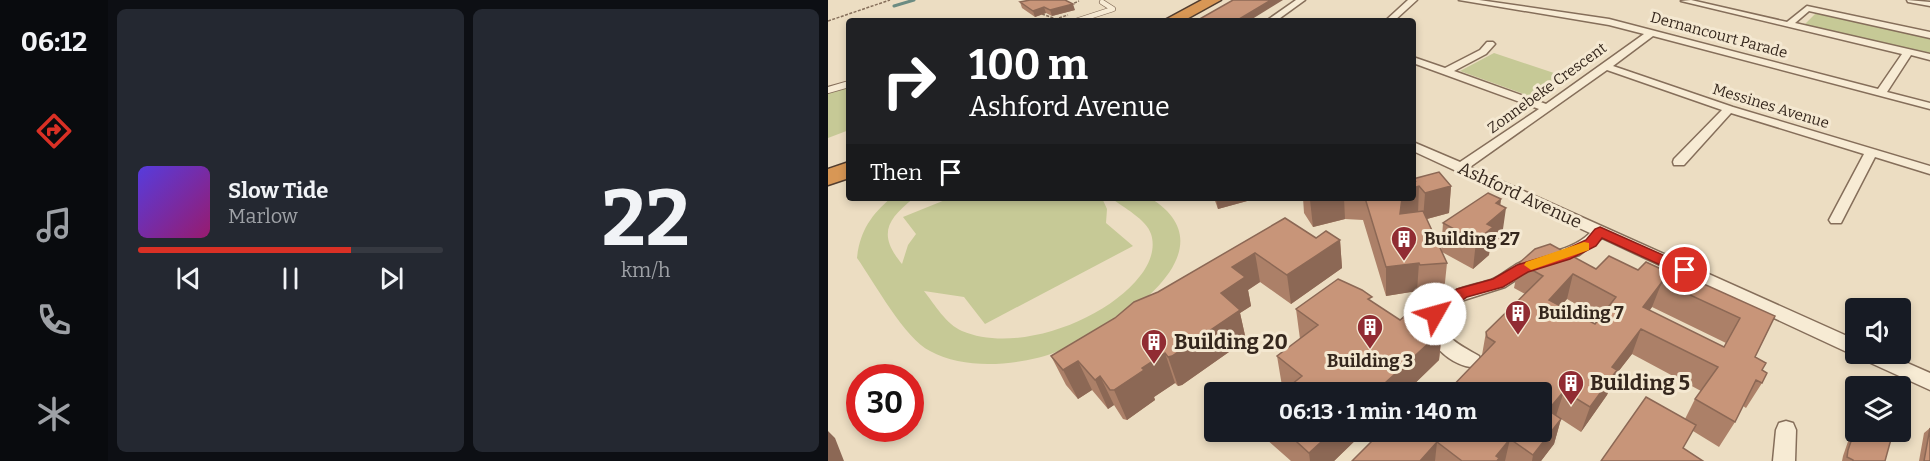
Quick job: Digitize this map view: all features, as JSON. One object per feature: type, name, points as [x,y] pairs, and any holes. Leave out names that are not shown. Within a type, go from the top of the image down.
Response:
[{"type":"highway","points":[[1167,17],[1190,0]]},
{"type":"highway","points":[[1167,17],[1209,0]]},
{"type":"highway","points":[[1167,17],[1214,0]]},
{"type":"highway","points":[[828,166],[846,159]]},
{"type":"highway","points":[[828,178],[846,170]]},
{"type":"street","points":[[1274,18],[1301,0]]},
{"type":"street","points":[[1392,18],[1413,0]]},
{"type":"street","name":"Dernancourt Parade","points":[[1463,0],[1547,8],[1930,106]]},
{"type":"street","points":[[1914,0],[1930,4]]},
{"type":"street","points":[[1683,1],[1930,57]]},
{"type":"street","points":[[1788,25],[1808,8],[1930,35]]},
{"type":"street","name":"Zonnebeke Crescent","points":[[1460,168],[1651,33]]},
{"type":"street","points":[[1445,72],[1483,52],[1490,44]]},
{"type":"street","points":[[1881,93],[1908,52]]},
{"type":"street","points":[[1416,61],[1546,108]]},
{"type":"street","name":"Messines Avenue","points":[[1604,66],[1728,109],[1930,170]]},
{"type":"street","points":[[1679,162],[1728,109]]},
{"type":"street","name":"Ashford Avenue","points":[[1416,147],[1845,343]]},
{"type":"street","points":[[1836,220],[1871,152]]},
{"type":"street","points":[[1472,361],[1439,338],[1432,323],[1435,314],[1462,293],[1498,283],[1522,268],[1565,255],[1591,243],[1600,232]]},
{"type":"street","points":[[1891,364],[1930,382]]},
{"type":"street","points":[[1784,461],[1786,430]]},
{"type":"lane","points":[[1085,18],[1113,9],[1102,2]]},
{"type":"lane","points":[[828,90],[846,85]]},
{"type":"path","points":[[828,21],[890,0]]},
{"type":"path","points":[[1074,0],[1079,2]]},
{"type":"path","points":[[1069,7],[1079,2]]},
{"type":"path","points":[[1041,12],[1049,18],[1070,15]]},
{"type":"green space","points":[[1816,13],[1930,38],[1930,55],[1803,26]]},
{"type":"green space","points":[[1494,53],[1566,77],[1535,98],[1460,71]]},
{"type":"green space","points":[[846,88],[846,131],[828,138],[828,92]]},
{"type":"green space","points":[[888,201],[910,201],[897,214],[888,228],[890,245],[902,264],[908,245],[916,234],[903,217],[943,201],[1103,201],[1107,209],[1106,223],[1133,246],[985,324],[964,297],[924,291],[941,314],[956,328],[984,337],[1033,336],[1058,329],[1105,307],[1125,292],[1146,267],[1153,245],[1151,234],[1145,224],[1115,201],[1154,201],[1172,217],[1180,239],[1175,262],[1160,285],[1137,306],[1110,325],[1057,352],[1037,358],[1010,363],[969,363],[942,357],[920,345],[900,323],[857,258],[864,232]]},
{"type":"building","points":[[1065,0],[1073,4],[1050,10],[1044,7],[1033,11],[1020,2]]},
{"type":"building","points":[[1233,0],[1271,0],[1241,18],[1201,18]]},
{"type":"building","points":[[1439,172],[1451,186],[1425,193],[1419,186],[1416,187],[1416,178]]},
{"type":"building","points":[[1488,193],[1501,199],[1496,203],[1506,208],[1487,224],[1493,227],[1476,241],[1443,223]]},
{"type":"building","points":[[1366,201],[1402,201],[1400,214],[1423,211],[1447,263],[1420,265],[1419,263],[1386,267]]},
{"type":"building","points":[[1285,218],[1316,238],[1326,231],[1340,240],[1287,275],[1255,253],[1232,267],[1245,277],[1221,293],[1240,310],[1172,356],[1168,357],[1165,353],[1142,368],[1144,370],[1114,390],[1110,390],[1100,376],[1095,380],[1078,361],[1063,370],[1051,356],[1115,318],[1134,302],[1158,292]]},
{"type":"building","points":[[1550,244],[1596,269],[1609,256],[1638,270],[1646,262],[1676,276],[1678,273],[1686,276],[1775,316],[1755,357],[1766,363],[1762,370],[1767,373],[1762,383],[1756,380],[1735,422],[1695,399],[1718,367],[1641,329],[1612,367],[1617,370],[1590,407],[1564,391],[1552,405],[1552,382],[1457,382],[1495,342],[1487,337],[1486,332],[1543,276],[1519,263],[1535,249]],"holes":[[[1573,274],[1616,297],[1595,324],[1549,300]],[[1662,282],[1740,318],[1724,347],[1643,307]]]},
{"type":"building","points":[[1338,279],[1362,290],[1372,297],[1368,299],[1400,320],[1411,311],[1442,331],[1386,382],[1295,382],[1302,376],[1277,356],[1318,325],[1296,309]]},
{"type":"building","points":[[1646,397],[1696,425],[1683,448],[1703,461],[1601,461]]},
{"type":"building","points":[[1552,413],[1561,419],[1552,431]]},
{"type":"building","points":[[1930,428],[1930,461],[1924,461]]},
{"type":"building","points":[[1297,442],[1321,442],[1309,453]]},
{"type":"building","points":[[1371,442],[1437,442],[1420,461],[1352,461]]},
{"type":"building","points":[[1437,442],[1508,442],[1496,456],[1499,458],[1497,461],[1462,461]]},
{"type":"building","points":[[1514,442],[1543,442],[1533,455]]},
{"type":"building","points":[[1851,442],[1890,442],[1885,461],[1853,461],[1847,457]]},
{"type":"waterway","points":[[894,6],[914,0]]},
{"type":"slow traffic","points":[[1531,265],[1565,255],[1584,246]]},
{"type":"place","name":"Building 27","points":[[1404,262]]},
{"type":"place","name":"Building 7","points":[[1518,336]]},
{"type":"place","name":"Building 3","points":[[1370,350]]},
{"type":"place","name":"Building 20","points":[[1154,365]]},
{"type":"place","name":"Building 5","points":[[1571,406]]},
{"type":"route","points":[[1435,314],[1462,293],[1498,283],[1522,268],[1565,255],[1591,243],[1600,232],[1685,270]]}]
